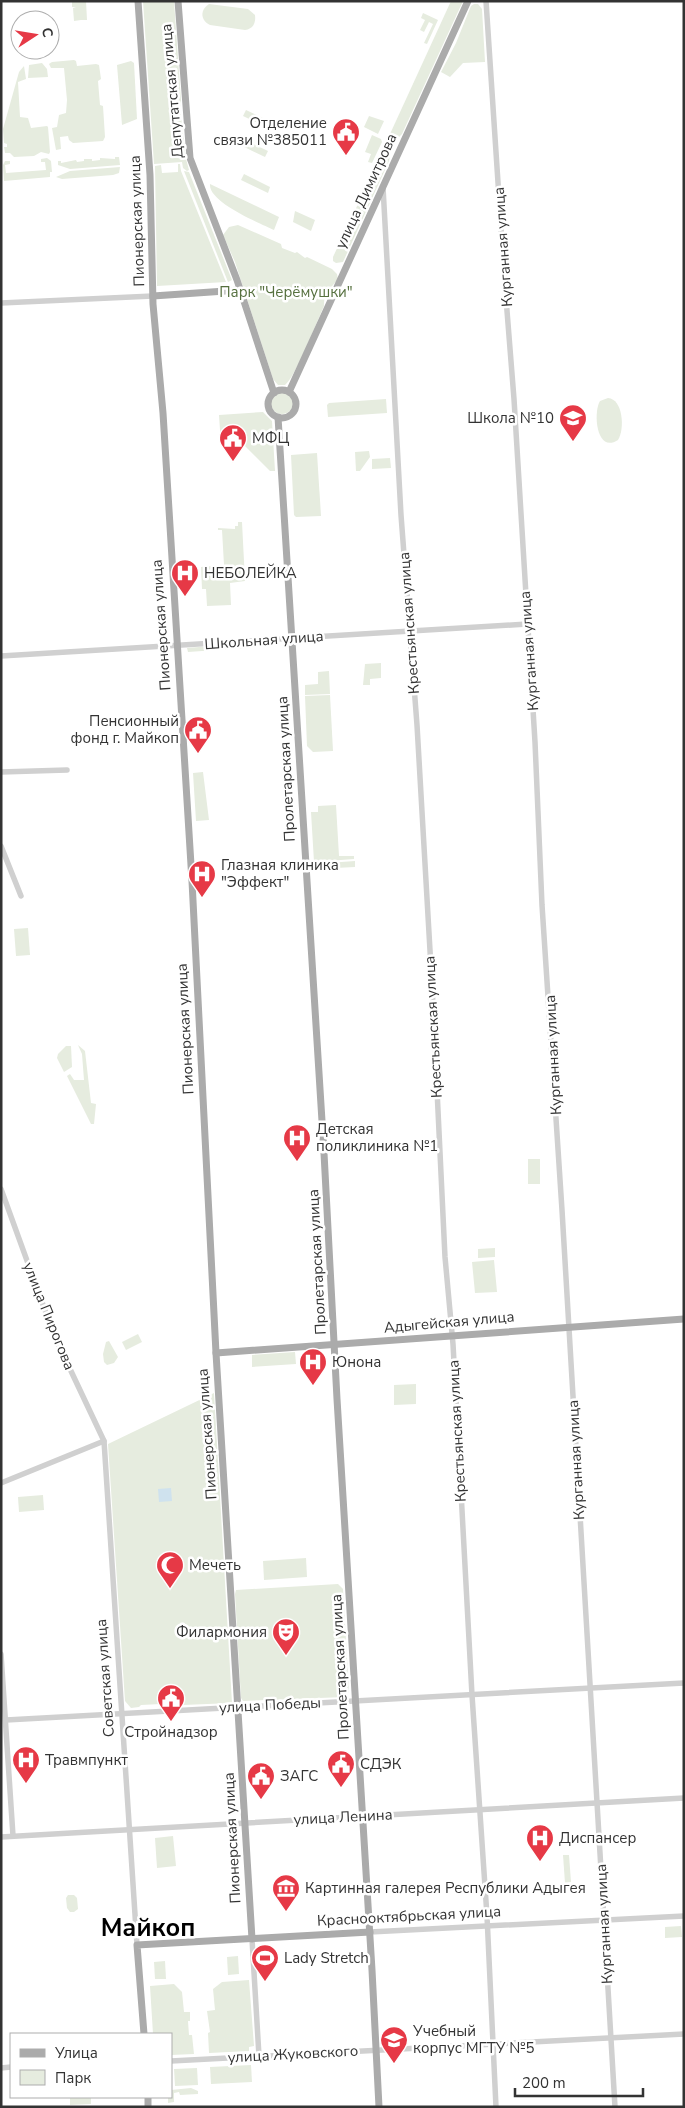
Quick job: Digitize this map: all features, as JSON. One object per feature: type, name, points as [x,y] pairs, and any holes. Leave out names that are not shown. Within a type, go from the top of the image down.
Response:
[{"type":"main road","name":"Пионерская улица","points":[[138,1],[150,170],[153,296],[163,413],[192,881],[216,1353],[252,1939]]},
{"type":"main road","name":"Депутатская улица","points":[[178,1],[190,158],[240,290]]},
{"type":"main road","name":"улица Димитрова","points":[[289,392],[469,2]]},
{"type":"main road","points":[[153,296],[240,290],[274,392]]},
{"type":"main road","points":[[281,390],[289,392],[295,401],[295,408],[288,416],[278,417],[268,407],[269,399],[274,392],[281,390]]},
{"type":"main road","name":"Пролетарская улица","points":[[278,417],[370,1932],[378,2107]]},
{"type":"main road","name":"Адыгейская улица","points":[[216,1353],[684,1319]]},
{"type":"main road","name":"Краснооктябрьская улица","points":[[137,1945],[370,1932]]},
{"type":"main road","name":"Советская улица","points":[[137,1945],[144,2033]]},
{"type":"street","name":"Курганная улица","points":[[485,2],[513,382],[535,742],[542,905],[565,1256],[615,2107]]},
{"type":"street","name":"Крестьянская улица","points":[[384,187],[401,515],[432,985],[445,1256],[452,1335],[496,2107]]},
{"type":"street","points":[[1,303],[153,296]]},
{"type":"street","name":"Школьная улица","points":[[1,656],[527,624]]},
{"type":"street","points":[[1,772],[67,770]]},
{"type":"street","points":[[1,846],[21,896]]},
{"type":"street","name":"улица Пирогова","points":[[1,1189],[54,1335],[104,1440]]},
{"type":"street","points":[[1,1483],[104,1440]]},
{"type":"street","name":"Советская улица","points":[[104,1440],[137,1945]]},
{"type":"street","points":[[1,1654],[13,1836]]},
{"type":"street","name":"улица Победы","points":[[6,1720],[684,1684]]},
{"type":"street","name":"улица Ленина","points":[[1,1837],[684,1798]]},
{"type":"street","name":"Краснооктябрьская улица","points":[[370,1932],[684,1916]]},
{"type":"street","name":"Пионерская улица","points":[[252,1939],[259,2056]]},
{"type":"street","name":"улица Жуковского","points":[[172,2060],[684,2034]]},
{"type":"green space","points":[[72,1],[86,1],[87,20],[74,21],[73,8],[76,7],[72,7]]},
{"type":"green space","points":[[143,1],[174,1],[180,108],[189,170],[187,171],[183,168],[182,162],[154,164]]},
{"type":"green space","points":[[451,1],[463,1],[402,134],[397,139],[390,134]]},
{"type":"green space","points":[[209,4],[248,9],[255,15],[255,21],[252,27],[245,30],[210,25],[204,20],[202,15],[204,9]]},
{"type":"green space","points":[[478,4],[482,9],[485,62],[463,63],[450,77],[441,72],[456,43],[471,6]]},
{"type":"green space","points":[[423,13],[438,20],[427,44],[424,43],[433,24],[429,22],[424,32],[420,30],[425,20],[421,18]]},
{"type":"green space","points":[[74,60],[77,66],[99,65],[101,79],[98,81],[100,105],[103,106],[105,137],[103,141],[73,143],[69,140],[68,136],[60,137],[61,149],[56,150],[52,128],[57,127],[59,115],[66,113],[67,100],[64,68],[51,68],[49,64],[52,62]]},
{"type":"green space","points":[[131,61],[134,63],[137,119],[122,125],[117,65]]},
{"type":"green space","points":[[42,63],[47,69],[48,77],[28,78],[29,65]]},
{"type":"green space","points":[[24,66],[26,79],[18,82],[20,117],[28,118],[31,128],[48,127],[50,152],[49,154],[41,152],[34,156],[14,157],[10,153],[5,153],[4,147],[7,147],[7,144],[4,143],[3,129],[19,72]]},
{"type":"green space","points":[[246,110],[273,123],[270,129],[243,116]]},
{"type":"green space","points":[[369,116],[384,121],[378,134],[364,127]]},
{"type":"green space","points":[[372,135],[381,139],[382,142],[372,163],[368,162],[371,154],[365,152]]},
{"type":"green space","points":[[241,138],[268,151],[265,157],[238,144]]},
{"type":"green space","points":[[382,152],[390,156],[389,161],[343,262],[336,263],[333,261],[333,257],[346,229],[350,229],[351,226],[348,224],[352,224],[354,219],[352,217]]},
{"type":"green space","points":[[115,157],[119,157],[120,165],[70,169],[58,165],[58,161],[61,161],[61,163],[92,159],[92,161],[100,160],[100,158],[115,159]]},
{"type":"green space","points":[[47,158],[51,161],[52,172],[50,172],[50,177],[4,181],[3,165],[5,161],[10,161],[10,164],[5,165],[6,173],[46,170],[45,162],[41,162],[41,159]]},
{"type":"green space","points":[[178,164],[180,164],[181,171],[226,282],[157,286],[155,166],[161,165],[162,173],[178,172]]},
{"type":"green space","points":[[120,167],[119,173],[113,175],[62,179],[56,177],[70,171]]},
{"type":"green space","points":[[184,171],[189,172],[232,280],[228,282]]},
{"type":"green space","points":[[244,174],[270,187],[268,193],[241,180]]},
{"type":"green space","points":[[210,184],[279,217],[274,230],[225,205],[212,191]]},
{"type":"green space","points":[[295,211],[315,220],[311,231],[293,222]]},
{"type":"green space","name":"Парк \"Черёмушки\"","points":[[238,225],[281,244],[282,248],[297,252],[305,258],[307,257],[332,269],[337,274],[338,279],[326,294],[324,306],[300,361],[285,385],[278,385],[273,379],[235,262],[223,235],[229,227]]},
{"type":"green space","points":[[282,392],[290,395],[293,403],[290,411],[282,414],[274,411],[271,403],[274,395]]},
{"type":"green space","points":[[608,398],[617,403],[622,422],[622,429],[618,440],[611,443],[601,437],[597,422],[600,401]]},
{"type":"green space","points":[[386,399],[387,413],[328,417],[327,405],[329,403]]},
{"type":"green space","points":[[263,412],[272,421],[275,471],[270,471],[245,446],[230,448],[230,446],[221,445],[219,415]]},
{"type":"green space","points":[[369,451],[370,457],[360,471],[356,471],[355,452]]},
{"type":"green space","points":[[317,453],[321,516],[296,517],[294,515],[291,455]]},
{"type":"green space","points":[[390,458],[391,468],[372,469],[372,459]]},
{"type":"green space","points":[[238,522],[242,522],[245,581],[230,583],[231,605],[207,606],[206,589],[202,589],[201,567],[224,565],[222,530],[218,530],[218,528],[235,529],[235,526],[238,526]]},
{"type":"green space","points":[[245,644],[245,648],[188,652],[187,648],[234,646]]},
{"type":"green space","points":[[381,663],[381,678],[370,679],[370,685],[363,685],[365,664]]},
{"type":"green space","points":[[329,671],[330,694],[305,695],[305,685],[318,684],[318,672]]},
{"type":"green space","points":[[330,695],[333,751],[313,752],[307,746],[305,696]]},
{"type":"green space","points":[[203,772],[209,820],[196,821],[193,773]]},
{"type":"green space","points":[[336,805],[339,856],[354,856],[354,859],[314,862],[311,812],[318,812],[318,806]]},
{"type":"green space","points":[[355,861],[355,867],[316,869],[314,867],[314,864]]},
{"type":"green space","points":[[28,928],[30,955],[16,956],[14,929]]},
{"type":"green space","points":[[78,1045],[85,1051],[91,1103],[96,1104],[94,1124],[91,1124],[67,1076],[70,1074],[74,1080],[84,1080],[82,1054]]},
{"type":"green space","points":[[66,1046],[71,1046],[72,1067],[64,1072],[57,1058],[58,1054]]},
{"type":"green space","points":[[528,1159],[540,1159],[540,1184],[528,1184]]},
{"type":"green space","points":[[495,1248],[495,1257],[478,1258],[478,1249]]},
{"type":"green space","points":[[494,1260],[497,1292],[475,1293],[472,1262]]},
{"type":"green space","points":[[138,1334],[142,1342],[126,1350],[122,1342]]},
{"type":"green space","points":[[109,1341],[118,1357],[114,1363],[107,1365],[104,1362],[103,1354],[106,1342]]},
{"type":"green space","points":[[295,1352],[296,1364],[252,1367],[252,1355]]},
{"type":"green space","points":[[416,1384],[416,1404],[394,1405],[394,1385]]},
{"type":"green space","points":[[214,1393],[232,1703],[183,1705],[181,1703],[141,1705],[131,1708],[125,1701],[108,1444]]},
{"type":"green space","points":[[43,1495],[44,1510],[19,1512],[18,1497]]},
{"type":"green space","points":[[306,1558],[307,1577],[264,1580],[263,1561]]},
{"type":"green space","points":[[338,1584],[343,1589],[349,1692],[345,1697],[243,1701],[241,1698],[236,1590]]},
{"type":"green space","points":[[173,1836],[176,1866],[157,1868],[155,1838]]},
{"type":"green space","points":[[563,1855],[569,1855],[571,1882],[565,1883]]},
{"type":"green space","points":[[68,1895],[74,1895],[77,1898],[78,1909],[74,1912],[70,1912],[67,1908],[66,1898]]},
{"type":"green space","points":[[681,1926],[682,1937],[665,1938],[665,1927]]},
{"type":"green space","points":[[238,1956],[239,1974],[228,1975],[227,1957]]},
{"type":"green space","points":[[165,1961],[166,1979],[155,1979],[154,1962]]},
{"type":"green space","points":[[249,1980],[254,2046],[249,2047],[249,2051],[209,2053],[208,2033],[210,2032],[207,2011],[215,2010],[213,1989],[222,1982]]},
{"type":"green space","points":[[174,1984],[182,1992],[184,2012],[190,2012],[190,2021],[188,2021],[189,2035],[192,2035],[194,2054],[172,2055],[172,2033],[153,2033],[150,1986]]},
{"type":"green space","points":[[251,2065],[252,2082],[211,2084],[210,2067]]},
{"type":"green space","points":[[197,2068],[198,2085],[175,2086],[174,2069]]},
{"type":"green space","points":[[191,2088],[198,2091],[198,2094],[180,2095],[179,2092],[174,2093],[174,2102],[168,2103],[168,2098],[172,2098],[172,2090]]},
{"type":"green space","points":[[70,2098],[91,2098],[91,2104],[70,2105]]},
{"type":"water","points":[[171,1488],[172,1501],[159,1502],[158,1489]]},
{"type":"place","name":"Отделение связи №385011","points":[[346,156]]},
{"type":"place","name":"Школа №10","points":[[573,442]]},
{"type":"place","name":"МФЦ","points":[[233,462]]},
{"type":"place","name":"НЕБОЛЕЙКА","points":[[185,597]]},
{"type":"place","name":"Пенсионный фонд г. Майкоп","points":[[198,754]]},
{"type":"place","name":"Глазная клиника \"Эффект\"","points":[[202,898]]},
{"type":"place","name":"Детская поликлиника №1","points":[[297,1162]]},
{"type":"place","name":"Юнона","points":[[313,1386]]},
{"type":"place","name":"Мечеть","points":[[170,1589]]},
{"type":"place","name":"Филармония","points":[[286,1656]]},
{"type":"place","name":"Стройнадзор","points":[[171,1722]]},
{"type":"place","name":"Травмпункт","points":[[26,1784]]},
{"type":"place","name":"СДЭК","points":[[341,1788]]},
{"type":"place","name":"ЗАГС","points":[[261,1800]]},
{"type":"place","name":"Диспансер","points":[[540,1862]]},
{"type":"place","name":"Картинная галерея Республики Адыгея","points":[[286,1912]]},
{"type":"place","name":"Lady Stretch","points":[[265,1982]]},
{"type":"place","name":"Учебный корпус МГТУ №5","points":[[394,2064]]},
{"type":"district","name":"Майкоп","points":[[148,1928]]}]
